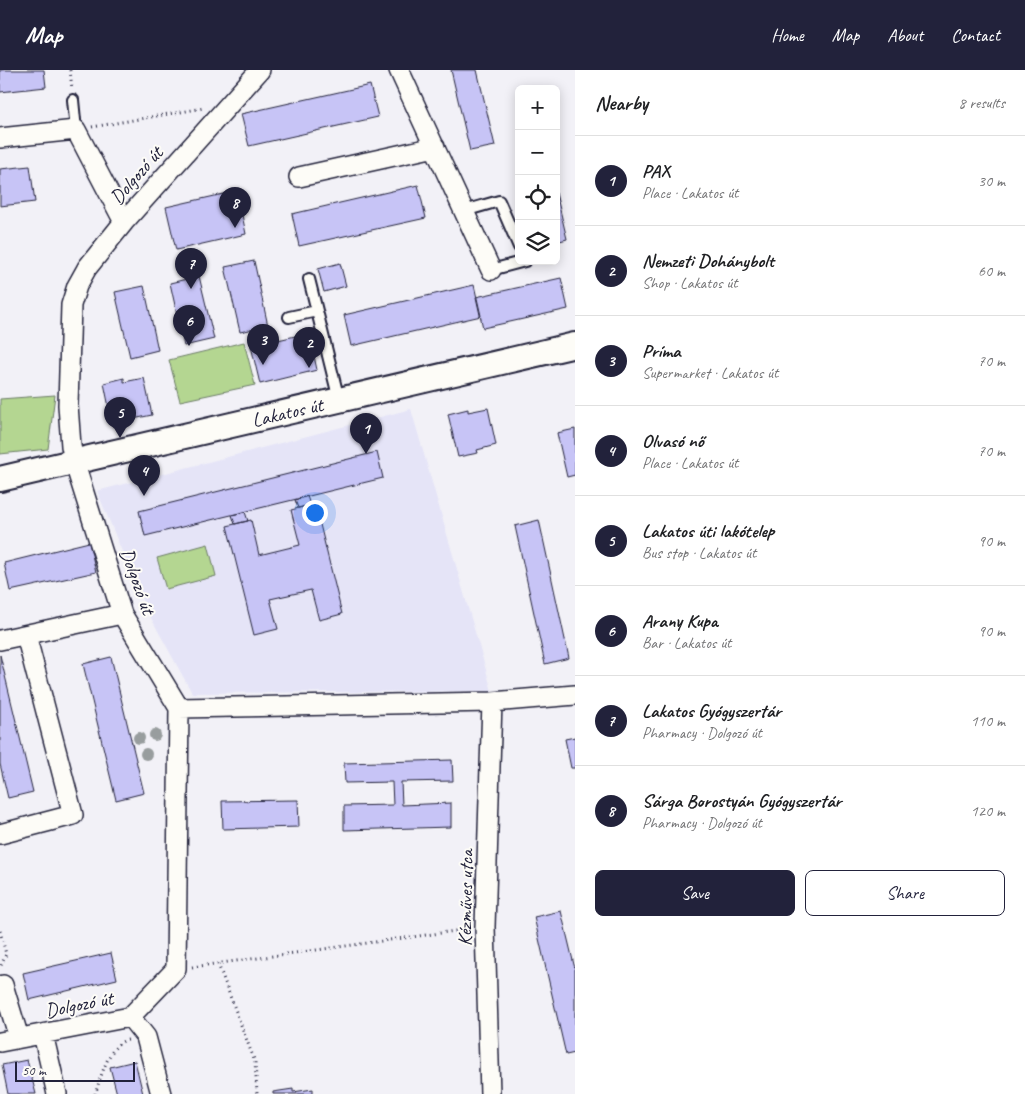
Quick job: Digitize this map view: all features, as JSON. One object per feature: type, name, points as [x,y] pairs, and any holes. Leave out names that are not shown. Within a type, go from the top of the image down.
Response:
[{"type":"street","name":"Dolgozó út","points":[[179,708],[122,614],[74,461],[68,405],[71,305],[77,286],[87,268],[124,222],[260,70]]},
{"type":"street","points":[[399,70],[491,270]]},
{"type":"street","points":[[0,138],[76,130],[124,222]]},
{"type":"street","points":[[299,177],[434,147]]},
{"type":"street","name":"Lakatos út","points":[[0,479],[575,345]]},
{"type":"street","points":[[0,640],[122,614]]},
{"type":"street","points":[[0,834],[73,815],[26,635]]},
{"type":"street","points":[[176,970],[179,708],[492,702],[575,695]]},
{"type":"street","name":"Kézműves utca","points":[[490,1094],[486,927],[492,702]]},
{"type":"street","name":"Dolgozó út","points":[[0,1042],[130,1017],[176,970]]},
{"type":"street","points":[[0,986],[3,985],[19,1038]]},
{"type":"street","points":[[130,1017],[146,1037],[161,1094]]},
{"type":"street","points":[[43,1034],[58,1094]]},
{"type":"lane","points":[[73,100],[76,130]]},
{"type":"lane","points":[[464,211],[499,201],[515,238]]},
{"type":"lane","points":[[491,270],[515,264]]},
{"type":"lane","points":[[309,279],[339,400]]},
{"type":"lane","points":[[289,318],[317,311]]},
{"type":"path","points":[[70,70],[73,100]]},
{"type":"path","points":[[76,130],[229,103]]},
{"type":"path","points":[[176,970],[486,927]]},
{"type":"path","points":[[0,931],[6,954],[0,968]]},
{"type":"path","points":[[218,964],[255,1062],[257,1094]]},
{"type":"path","points":[[95,1094],[112,1052],[123,1040],[146,1037]]},
{"type":"shaded area","points":[[411,409],[492,691],[192,693],[145,607],[97,491]]},
{"type":"green space","points":[[244,342],[255,385],[180,401],[169,360]]},
{"type":"green space","points":[[55,395],[48,449],[0,454],[0,399]]},
{"type":"green space","points":[[208,544],[216,576],[166,589],[157,558]]},
{"type":"building","points":[[0,70],[44,70],[46,87],[0,92]]},
{"type":"building","points":[[451,70],[477,70],[495,146],[470,151]]},
{"type":"building","points":[[370,85],[378,117],[249,146],[241,114]]},
{"type":"building","points":[[30,166],[35,202],[0,206],[0,169]]},
{"type":"building","points":[[418,185],[426,218],[299,246],[292,214]]},
{"type":"building","points":[[237,191],[246,234],[176,250],[166,207]]},
{"type":"building","points":[[560,210],[567,239],[560,241]]},
{"type":"building","points":[[254,261],[268,326],[240,332],[225,267]]},
{"type":"building","points":[[340,263],[346,286],[324,292],[318,269]]},
{"type":"building","points":[[199,276],[214,339],[184,346],[170,283]]},
{"type":"building","points":[[561,278],[568,309],[483,328],[476,297]]},
{"type":"building","points":[[474,285],[481,316],[351,346],[344,315]]},
{"type":"building","points":[[144,286],[158,350],[130,357],[115,292]]},
{"type":"building","points":[[309,333],[317,370],[260,384],[251,346]]},
{"type":"building","points":[[124,378],[124,382],[144,378],[152,415],[133,419],[133,422],[113,427],[104,383]]},
{"type":"building","points":[[488,408],[496,445],[477,450],[478,453],[458,457],[448,414],[468,409],[468,412]]},
{"type":"building","points":[[575,429],[575,475],[567,477],[557,433]]},
{"type":"building","points":[[377,452],[383,478],[145,536],[139,511]]},
{"type":"building","points":[[307,496],[310,505],[298,508],[295,500]]},
{"type":"building","points":[[315,504],[342,614],[319,620],[311,590],[270,599],[278,629],[254,635],[227,526],[251,520],[259,555],[300,545],[291,510]]},
{"type":"building","points":[[245,512],[248,521],[235,524],[232,515]]},
{"type":"building","points":[[539,520],[569,658],[545,664],[515,526]]},
{"type":"building","points":[[89,542],[96,572],[10,591],[4,563]]},
{"type":"building","points":[[0,655],[33,792],[8,798],[0,764]]},
{"type":"building","points":[[111,657],[144,793],[116,800],[83,664]]},
{"type":"building","points":[[575,737],[575,768],[571,768],[565,739]]},
{"type":"building","points":[[452,760],[453,781],[401,782],[402,805],[451,803],[451,827],[344,830],[344,806],[393,805],[392,782],[345,783],[344,763]]},
{"type":"building","points":[[298,800],[299,827],[223,829],[222,801]]},
{"type":"building","points":[[561,911],[575,969],[575,1053],[566,1055],[534,917]]},
{"type":"building","points":[[111,953],[117,979],[29,1000],[23,973]]},
{"type":"building","points":[[27,1060],[36,1094],[8,1094],[2,1065]]},
{"type":"building","points":[[135,1061],[143,1094],[117,1094],[110,1067]]},
{"type":"building","points":[[293,1089],[293,1092],[313,1089],[313,1094],[273,1094],[273,1092]]},
{"type":"place","name":"Sárga Borostyán Gyógyszertár","points":[[235,228]]},
{"type":"place","name":"Lakatos Gyógyszertár","points":[[191,289]]},
{"type":"place","name":"Arany Kupa","points":[[189,346]]},
{"type":"place","name":"Príma","points":[[263,365]]},
{"type":"place","name":"Nemzeti Dohánybolt","points":[[309,368]]},
{"type":"place","name":"Lakatos úti lakótelep","points":[[120,438]]},
{"type":"place","name":"PAX","points":[[366,454]]},
{"type":"place","name":"Olvasó nő","points":[[144,496]]}]
